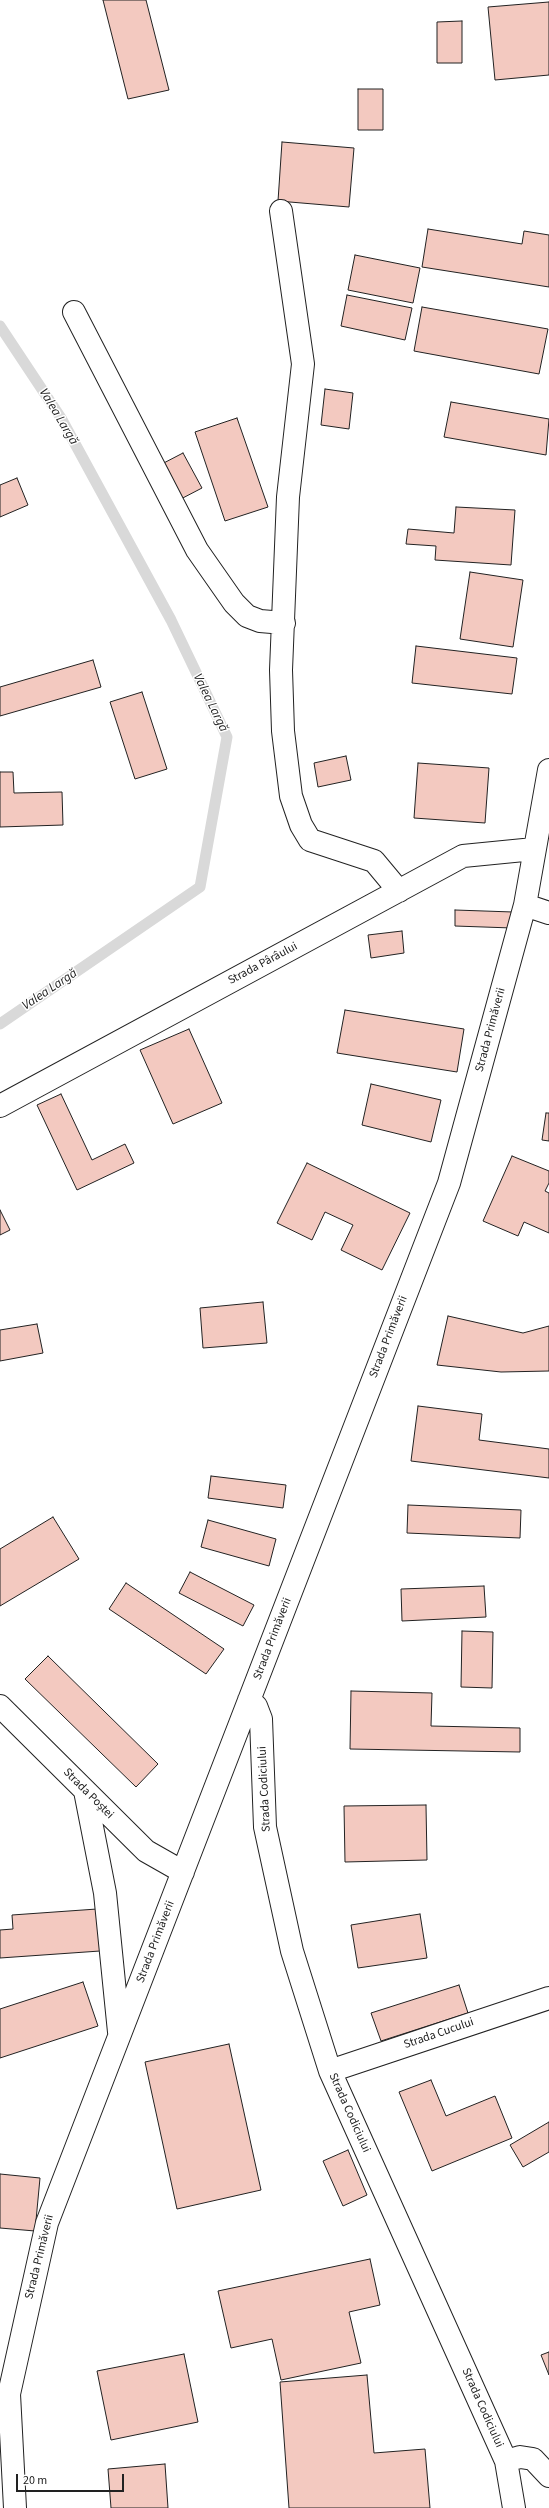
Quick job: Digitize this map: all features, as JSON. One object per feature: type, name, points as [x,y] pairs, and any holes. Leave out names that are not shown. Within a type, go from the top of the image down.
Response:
[{"type":"street","points":[[281,211],[303,364],[288,497],[281,670],[283,731],[291,796],[301,825],[310,840],[374,861],[399,891]]},
{"type":"street","points":[[74,312],[197,550],[234,603],[247,616],[260,621],[284,623]]},
{"type":"street","name":"Strada Primăverii","points":[[15,2508],[5,2393],[47,2223],[449,1182],[525,905],[549,770]]},
{"type":"street","name":"Strada Pârâului","points":[[0,1106],[463,856],[534,849]]},
{"type":"street","points":[[525,905],[549,913]]},
{"type":"street","name":"Strada Codiciului","points":[[249,1700],[256,1706],[260,1719],[265,1827],[286,1928],[330,2071],[506,2461],[514,2508]]},
{"type":"street","name":"Strada Poștei","points":[[0,1706],[146,1851],[183,1872]]},
{"type":"street","points":[[85,1791],[105,1894],[119,2036]]},
{"type":"street","name":"Strada Cucului","points":[[330,2071],[549,1998]]},
{"type":"street","points":[[506,2461],[520,2458],[533,2460],[549,2476]]},
{"type":"building","points":[[103,0],[146,0],[169,90],[128,99]]},
{"type":"building","points":[[549,2],[549,75],[495,80],[488,7]]},
{"type":"building","points":[[462,21],[462,63],[437,63],[437,22]]},
{"type":"building","points":[[358,89],[383,89],[383,130],[358,130]]},
{"type":"building","points":[[282,142],[354,148],[349,207],[278,201]]},
{"type":"building","points":[[428,229],[522,244],[524,231],[549,235],[549,287],[422,267]]},
{"type":"building","points":[[355,255],[420,268],[413,303],[348,290]]},
{"type":"building","points":[[347,295],[412,308],[405,340],[341,326]]},
{"type":"building","points":[[422,307],[548,329],[539,374],[414,351]]},
{"type":"building","points":[[325,389],[353,393],[349,429],[321,425]]},
{"type":"building","points":[[451,402],[549,419],[546,455],[444,437]]},
{"type":"building","points":[[237,418],[268,507],[225,521],[195,432]]},
{"type":"building","points":[[183,453],[202,488],[177,501],[158,466]]},
{"type":"building","points":[[17,478],[28,505],[0,517],[0,485]]},
{"type":"building","points":[[456,507],[515,510],[511,565],[435,560],[436,546],[406,544],[408,529],[454,533]]},
{"type":"building","points":[[470,572],[523,580],[513,647],[460,639]]},
{"type":"building","points":[[416,646],[517,658],[512,694],[412,683]]},
{"type":"building","points":[[93,660],[101,687],[0,716],[0,687]]},
{"type":"building","points":[[142,692],[167,769],[135,779],[110,702]]},
{"type":"building","points":[[346,756],[351,780],[318,787],[314,763]]},
{"type":"building","points":[[418,763],[489,768],[485,823],[414,818]]},
{"type":"building","points":[[0,772],[13,772],[14,793],[62,792],[63,825],[0,827]]},
{"type":"building","points":[[455,910],[513,912],[512,928],[455,926]]},
{"type":"building","points":[[402,931],[404,953],[371,958],[368,935]]},
{"type":"building","points":[[345,1010],[464,1029],[457,1072],[337,1053]]},
{"type":"building","points":[[189,1029],[222,1103],[173,1124],[140,1050]]},
{"type":"building","points":[[371,1084],[441,1100],[431,1142],[362,1125]]},
{"type":"building","points":[[61,1094],[92,1160],[125,1144],[134,1163],[77,1190],[37,1105]]},
{"type":"building","points":[[546,1113],[549,1113],[549,1141],[542,1140]]},
{"type":"building","points":[[512,1156],[549,1171],[549,1183],[545,1191],[549,1193],[549,1233],[524,1222],[518,1236],[483,1221]]},
{"type":"building","points":[[307,1163],[410,1213],[382,1270],[341,1250],[353,1225],[325,1212],[312,1240],[277,1223]]},
{"type":"building","points":[[0,1210],[10,1230],[0,1235]]},
{"type":"building","points":[[263,1302],[267,1343],[203,1348],[200,1308]]},
{"type":"building","points":[[448,1316],[523,1333],[549,1326],[549,1371],[501,1372],[437,1365]]},
{"type":"building","points":[[37,1324],[43,1353],[0,1361],[0,1330]]},
{"type":"building","points":[[418,1406],[482,1414],[479,1440],[549,1449],[549,1478],[411,1461]]},
{"type":"building","points":[[211,1476],[286,1485],[283,1508],[208,1498]]},
{"type":"building","points":[[408,1505],[521,1510],[520,1538],[407,1533]]},
{"type":"building","points":[[53,1517],[79,1559],[0,1606],[0,1549]]},
{"type":"building","points":[[208,1520],[276,1539],[269,1566],[201,1547]]},
{"type":"building","points":[[190,1572],[254,1605],[243,1626],[179,1593]]},
{"type":"building","points":[[126,1583],[224,1649],[206,1674],[109,1609]]},
{"type":"building","points":[[484,1586],[486,1617],[402,1621],[401,1589]]},
{"type":"building","points":[[462,1631],[493,1632],[492,1688],[461,1687]]},
{"type":"building","points":[[48,1656],[158,1764],[136,1787],[25,1679]]},
{"type":"building","points":[[351,1691],[432,1693],[431,1726],[520,1728],[520,1752],[350,1749]]},
{"type":"building","points":[[426,1805],[427,1860],[345,1862],[344,1806]]},
{"type":"building","points":[[97,1909],[100,1951],[0,1958],[0,1930],[13,1929],[12,1915]]},
{"type":"building","points":[[420,1914],[427,1958],[358,1968],[351,1925]]},
{"type":"building","points":[[83,1982],[98,2026],[0,2058],[0,2009]]},
{"type":"building","points":[[459,1985],[468,2013],[381,2041],[371,2013]]},
{"type":"building","points":[[229,2044],[261,2190],[177,2209],[145,2062]]},
{"type":"building","points":[[431,2080],[446,2116],[495,2096],[512,2138],[432,2171],[399,2092]]},
{"type":"building","points":[[549,2122],[549,2152],[523,2167],[510,2145]]},
{"type":"building","points":[[348,2150],[367,2195],[343,2206],[323,2161]]},
{"type":"building","points":[[0,2174],[40,2178],[35,2231],[0,2228]]},
{"type":"building","points":[[370,2259],[380,2305],[349,2312],[361,2363],[281,2380],[272,2339],[231,2348],[218,2291]]},
{"type":"building","points":[[549,2352],[549,2375],[541,2355]]},
{"type":"building","points":[[184,2354],[198,2422],[111,2440],[97,2371]]},
{"type":"building","points":[[367,2375],[374,2453],[425,2449],[430,2508],[289,2508],[280,2382]]},
{"type":"building","points":[[165,2464],[168,2508],[111,2508],[108,2469]]},
{"type":"waterway","name":"Valea Largă","points":[[0,326],[61,418],[171,620],[227,737],[200,887],[0,1024]]}]
